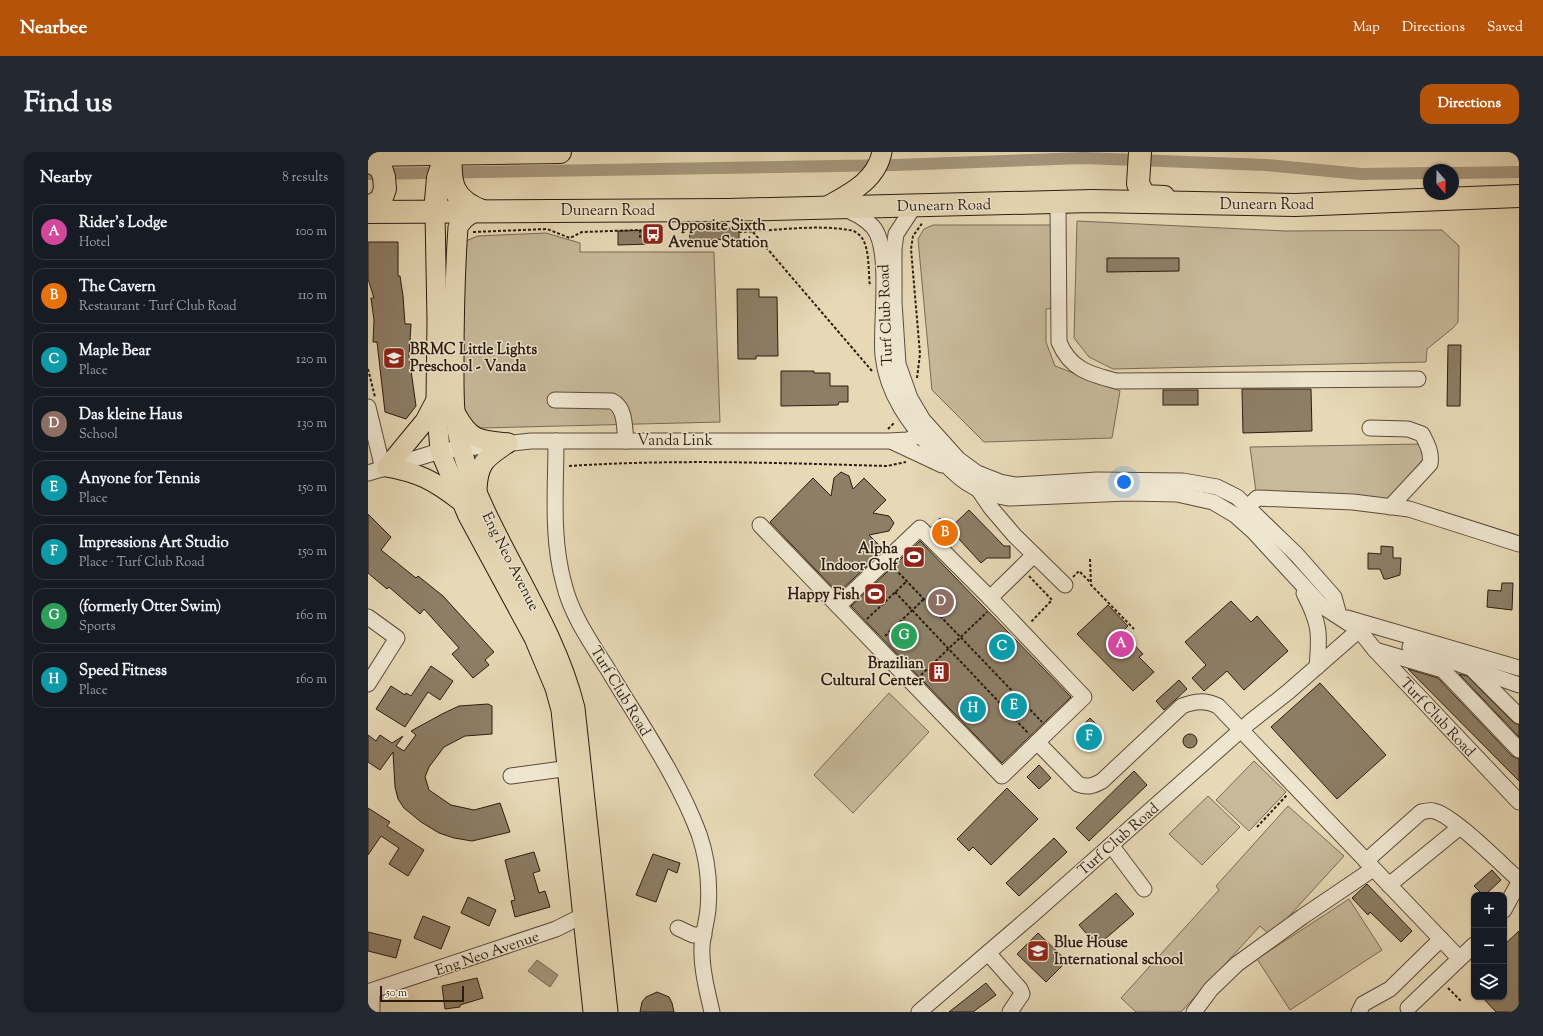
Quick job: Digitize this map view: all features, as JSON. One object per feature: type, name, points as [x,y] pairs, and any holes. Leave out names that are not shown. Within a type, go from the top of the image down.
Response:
[{"type":"highway","points":[[372,161],[443,158],[486,153],[560,152]]},
{"type":"highway","points":[[435,202],[443,158]]},
{"type":"highway","points":[[443,158],[452,185],[473,207]]},
{"type":"highway","points":[[368,208],[381,200],[385,189],[384,177],[372,161]]},
{"type":"highway","points":[[1092,201],[1114,194],[1122,188],[1132,161]]},
{"type":"highway","points":[[1132,161],[1138,184],[1145,196],[1295,205]]},
{"type":"highway","name":"Dunearn Road","points":[[368,212],[435,202],[473,207],[833,208],[920,212],[1092,201],[1295,205],[1519,196]]},
{"type":"main road","points":[[833,208],[861,187],[876,168],[882,155]]},
{"type":"main road","name":"Eng Neo Avenue","points":[[435,202],[437,321],[436,400],[440,451],[468,497],[534,638],[555,688],[574,768],[591,921],[608,1012]]},
{"type":"main road","name":"Eng Neo Avenue","points":[[468,497],[454,411],[454,302],[458,227],[473,207]]},
{"type":"main road","points":[[379,470],[425,421],[436,400]]},
{"type":"main road","points":[[454,411],[467,432],[480,440],[508,443]]},
{"type":"main road","points":[[379,470],[411,471],[468,497],[481,465],[486,458],[508,443]]},
{"type":"main road","name":"Eng Neo Avenue","points":[[591,921],[593,1012]]},
{"type":"street","points":[[1058,202],[1059,342],[1065,355],[1079,368],[1096,376],[1116,381],[1418,379]]},
{"type":"street","name":"Turf Club Road","points":[[833,208],[864,218],[874,228],[882,245],[883,356],[897,402],[926,434],[948,468],[978,491],[992,496],[1009,498],[1128,493],[1177,494],[1213,502],[1235,515],[1254,532],[1322,606],[1339,615],[1359,630],[1375,650],[1519,802]]},
{"type":"street","name":"Turf Club Road","points":[[920,212],[896,234],[894,249],[894,302],[898,364],[904,383],[923,420],[926,434],[972,470],[1000,482],[1016,485],[1097,480],[1183,481],[1217,487],[1237,497],[1307,566],[1334,597],[1339,615]]},
{"type":"street","points":[[555,400],[612,401],[619,405],[622,412],[626,441]]},
{"type":"street","points":[[368,483],[379,475],[372,403]]},
{"type":"street","points":[[1370,428],[1408,429],[1422,434],[1429,446],[1431,457],[1430,464],[1390,507]]},
{"type":"street","name":"Vanda Link","points":[[379,470],[440,451],[508,443],[556,441],[883,441],[907,440],[926,434]]},
{"type":"street","name":"Turf Club Road","points":[[556,441],[556,544],[564,584],[570,602],[597,653],[653,744],[686,804],[699,835],[708,880],[708,908],[702,946],[705,976],[712,1012]]},
{"type":"street","name":"Vanda Link","points":[[883,441],[915,452],[948,468]]},
{"type":"street","points":[[972,470],[978,491],[1009,529],[1065,585]]},
{"type":"street","points":[[1248,507],[1257,498],[1353,502],[1410,509],[1519,544]]},
{"type":"street","points":[[760,525],[858,627],[1002,776],[1084,697],[920,528],[838,606]]},
{"type":"street","points":[[992,601],[1034,555]]},
{"type":"street","points":[[1295,576],[1307,566]]},
{"type":"street","name":"Turf Club Road","points":[[1295,576],[1310,605],[1318,626],[1320,637],[1317,667]]},
{"type":"street","name":"Turf Club Road","points":[[1339,615],[1519,668]]},
{"type":"street","points":[[368,617],[397,638],[368,684]]},
{"type":"street","name":"Turf Club Road","points":[[920,1012],[1241,731],[1359,630]]},
{"type":"street","points":[[1410,647],[1519,684]]},
{"type":"street","points":[[1375,650],[1443,670],[1519,750]]},
{"type":"street","points":[[1471,668],[1519,716]]},
{"type":"street","points":[[1037,742],[1078,784],[1085,787],[1094,786],[1102,781],[1182,706],[1193,702],[1207,701],[1218,706],[1459,958]]},
{"type":"street","points":[[511,776],[574,768]]},
{"type":"street","points":[[1194,1012],[1211,988],[1237,964],[1302,917],[1369,865],[1421,812],[1433,811],[1442,815],[1460,828],[1519,881],[1507,904]]},
{"type":"street","points":[[1389,885],[1460,828]]},
{"type":"street","points":[[1111,845],[1144,889]]},
{"type":"street","name":"Eng Neo Avenue","points":[[372,1012],[370,992],[556,929],[591,921]]},
{"type":"street","points":[[678,928],[693,935],[704,935]]},
{"type":"street","points":[[1359,1012],[1363,1004],[1390,989],[1441,939]]},
{"type":"street","points":[[1390,989],[1410,1010],[1439,978],[1471,948]]},
{"type":"street","points":[[988,953],[1020,989],[1022,994],[1010,1012]]},
{"type":"path","points":[[917,379],[920,354],[911,250],[920,212]]},
{"type":"path","points":[[739,232],[775,229],[829,229],[853,231],[862,238],[865,245],[870,288]]},
{"type":"path","points":[[472,233],[547,230],[570,238],[582,232],[640,230],[640,239]]},
{"type":"path","points":[[753,232],[876,376]]},
{"type":"path","points":[[368,369],[372,403]]},
{"type":"path","points":[[883,441],[898,418]]},
{"type":"path","points":[[556,467],[600,464],[759,463],[887,466],[914,460],[915,452]]},
{"type":"path","points":[[1090,559],[1091,583]]},
{"type":"path","points":[[890,564],[1050,730]]},
{"type":"path","points":[[1021,568],[1052,600],[1022,632]]},
{"type":"path","points":[[1065,585],[1079,571],[1134,629]]},
{"type":"path","points":[[858,627],[907,581]]},
{"type":"path","points":[[895,592],[1037,742]]},
{"type":"path","points":[[876,645],[924,599]]},
{"type":"path","points":[[912,683],[961,637],[992,601]]},
{"type":"path","points":[[1257,827],[1295,786]]},
{"type":"path","points":[[1439,978],[1462,1002]]},
{"type":"shaded area","points":[[1077,221],[1285,231],[1442,230],[1459,246],[1458,322],[1453,328],[1427,349],[1426,362],[1113,369],[1089,357],[1074,338]]},
{"type":"shaded area","points":[[933,225],[1053,225],[1054,308],[1046,309],[1046,342],[1055,366],[1120,391],[1112,438],[984,442],[932,390],[918,239],[924,229]]},
{"type":"shaded area","points":[[546,233],[580,243],[580,252],[714,252],[720,422],[481,428],[471,422],[463,409],[463,248],[468,240],[478,236]]},
{"type":"shaded area","points":[[1422,444],[1424,458],[1389,500],[1256,492],[1250,447]]},
{"type":"shaded area","points":[[889,693],[929,732],[853,813],[814,775]]},
{"type":"shaded area","points":[[1254,761],[1286,792],[1249,831],[1216,800]]},
{"type":"shaded area","points":[[1208,796],[1240,827],[1202,865],[1169,834]]},
{"type":"shaded area","points":[[1288,806],[1344,856],[1271,936],[1260,926],[1181,1012],[1136,1012],[1121,998],[1219,890],[1216,886]]},
{"type":"shaded area","points":[[1349,899],[1382,950],[1290,1010],[1257,959]]},
{"type":"shaded area","points":[[537,960],[558,975],[550,987],[528,971]]},
{"type":"building","points":[[739,228],[739,239],[690,240],[689,229]]},
{"type":"building","points":[[649,230],[650,244],[618,245],[618,231]]},
{"type":"building","name":"BRMC Little Lights Preschool - Vanda","points":[[368,242],[398,242],[398,276],[400,276],[403,296],[405,324],[411,324],[409,356],[416,406],[406,419],[385,412],[377,342],[373,342],[374,320],[371,298],[374,298],[368,279]]},
{"type":"building","points":[[1107,258],[1179,258],[1179,271],[1107,272]]},
{"type":"building","points":[[737,289],[759,289],[759,297],[777,297],[778,356],[756,356],[756,359],[738,359]]},
{"type":"building","points":[[1448,345],[1461,345],[1460,406],[1447,406]]},
{"type":"building","points":[[781,371],[814,371],[814,373],[830,373],[830,386],[848,386],[848,402],[839,402],[838,405],[781,406]]},
{"type":"building","points":[[1242,389],[1311,389],[1312,431],[1243,433]]},
{"type":"building","points":[[1163,390],[1198,390],[1198,405],[1163,405]]},
{"type":"building","points":[[841,472],[849,476],[853,489],[864,478],[886,500],[873,513],[889,516],[894,523],[889,531],[869,535],[884,550],[838,593],[770,522],[813,478],[831,496],[834,478]]},
{"type":"building","points":[[969,510],[1004,546],[1010,546],[1010,558],[987,558],[981,563],[958,538],[950,545],[931,527],[940,518],[950,528]]},
{"type":"building","points":[[368,514],[391,537],[381,550],[416,578],[418,576],[443,596],[494,652],[485,660],[489,665],[473,678],[452,654],[459,648],[424,609],[420,614],[389,587],[387,589],[368,573]]},
{"type":"building","points":[[920,541],[1071,697],[1002,763],[851,606]]},
{"type":"building","points":[[1381,546],[1393,547],[1393,558],[1401,558],[1400,575],[1384,579],[1380,569],[1368,569],[1368,553],[1381,554]]},
{"type":"building","points":[[1502,583],[1513,583],[1512,610],[1487,607],[1488,590],[1501,591]]},
{"type":"building","points":[[1231,601],[1251,622],[1257,616],[1288,651],[1244,690],[1227,671],[1204,691],[1192,678],[1206,665],[1185,642]]},
{"type":"building","points":[[1108,605],[1128,626],[1122,632],[1143,654],[1139,657],[1154,672],[1133,691],[1077,634]]},
{"type":"building","points":[[431,666],[453,681],[440,700],[428,692],[405,727],[376,709],[391,686],[405,695],[406,693],[411,696]]},
{"type":"building","points":[[1408,669],[1438,678],[1512,756],[1519,759],[1519,781]]},
{"type":"building","points":[[1459,674],[1467,676],[1513,722],[1519,725],[1519,737]]},
{"type":"building","points":[[1179,680],[1187,689],[1164,710],[1156,701]]},
{"type":"building","points":[[1320,683],[1386,755],[1337,799],[1271,727]]},
{"type":"building","points":[[488,704],[492,706],[492,734],[465,736],[444,747],[429,767],[425,777],[429,790],[451,805],[474,810],[500,803],[510,832],[472,841],[454,838],[439,833],[421,822],[404,808],[398,799],[395,787],[393,752],[380,770],[368,762],[368,735],[376,741],[380,735],[392,743],[403,736],[396,746],[404,751],[416,735],[411,731],[459,706]]},
{"type":"building","points":[[1090,718],[1102,730],[1089,743],[1077,731]]},
{"type":"building","points":[[1187,734],[1193,734],[1197,738],[1197,744],[1193,748],[1187,748],[1183,744],[1183,738]]},
{"type":"building","points":[[1039,765],[1051,778],[1039,789],[1027,777]]},
{"type":"building","points":[[1134,771],[1147,785],[1089,841],[1076,828]]},
{"type":"building","points":[[1007,788],[1038,819],[991,865],[973,847],[969,851],[957,839]]},
{"type":"building","points":[[368,808],[390,822],[387,826],[424,850],[408,876],[389,864],[399,848],[381,836],[368,855]]},
{"type":"building","points":[[1054,838],[1067,852],[1019,896],[1006,883]]},
{"type":"building","points":[[534,852],[540,871],[533,873],[539,893],[545,891],[550,907],[515,917],[511,901],[515,900],[505,860]]},
{"type":"building","points":[[653,854],[680,863],[677,873],[668,869],[656,902],[636,895]]},
{"type":"building","points":[[1492,870],[1501,880],[1488,892],[1480,892],[1474,886]]},
{"type":"building","points":[[1367,884],[1412,931],[1401,942],[1370,912],[1368,915],[1352,898]]},
{"type":"building","points":[[1116,893],[1134,914],[1097,946],[1079,925]]},
{"type":"building","points":[[468,897],[496,910],[489,926],[461,913]]},
{"type":"building","points":[[423,916],[450,927],[441,949],[414,938]]},
{"type":"building","points":[[1519,931],[1519,1012],[1496,1012],[1485,1000],[1507,1000],[1507,942]]},
{"type":"building","points":[[368,932],[401,940],[396,958],[368,951]]},
{"type":"building","points":[[1038,933],[1067,961],[1046,982],[1017,954]]},
{"type":"building","points":[[477,978],[483,998],[460,1005],[460,1007],[445,1009],[442,986]]},
{"type":"building","points":[[986,983],[996,995],[973,1012],[949,1012]]},
{"type":"building","points":[[657,992],[669,997],[674,1012],[640,1012],[642,1002],[646,997]]},
{"type":"waterway","points":[[368,174],[896,165],[1083,158],[1266,165],[1361,174],[1423,173]]},
{"type":"waterway","points":[[1459,173],[1519,172]]},
{"type":"place","name":"Opposite Sixth Avenue Station","points":[[653,234]]},
{"type":"place","name":"BRMC Little Lights Preschool - Vanda","points":[[394,358]]},
{"type":"place","name":"The Cavern","points":[[945,533]]},
{"type":"place","name":"Alpha Indoor Golf","points":[[914,557]]},
{"type":"place","name":"Happy Fish","points":[[875,594]]},
{"type":"place","name":"Das kleine Haus","points":[[941,602]]},
{"type":"place","name":"(formerly Otter Swim)","points":[[904,636]]},
{"type":"place","name":"Rider's Lodge","points":[[1121,644]]},
{"type":"place","name":"Maple Bear","points":[[1002,647]]},
{"type":"place","name":"Brazilian Cultural Center","points":[[939,672]]},
{"type":"place","name":"Anyone for Tennis","points":[[1014,706]]},
{"type":"place","name":"Speed Fitness","points":[[973,709]]},
{"type":"place","name":"Impressions Art Studio","points":[[1089,737]]},
{"type":"place","name":"Blue House International school","points":[[1038,951]]}]
